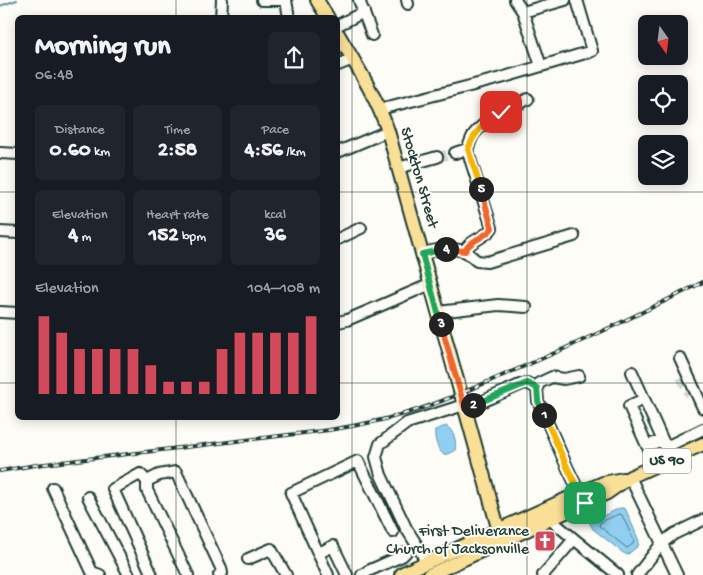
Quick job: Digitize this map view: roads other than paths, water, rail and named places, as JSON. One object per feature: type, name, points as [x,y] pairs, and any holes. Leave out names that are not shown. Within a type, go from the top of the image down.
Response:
[{"type":"main road","points":[[318,0],[326,15]]},
{"type":"main road","name":"Stockton Street","points":[[340,37],[380,109],[388,131],[500,535]]},
{"type":"main road","name":"US 90","points":[[429,575],[540,510],[607,493],[666,448],[695,443]]},
{"type":"main road","name":"US 90","points":[[400,575],[426,562],[551,519],[583,498]]},
{"type":"street","points":[[221,15],[222,0]]},
{"type":"street","points":[[262,0],[281,0]]},
{"type":"street","points":[[286,0],[288,15]]},
{"type":"street","points":[[359,0],[372,35]]},
{"type":"street","points":[[515,0],[523,12],[541,66]]},
{"type":"street","points":[[523,12],[565,0]]},
{"type":"street","points":[[380,109],[501,78],[592,51],[577,0]]},
{"type":"street","points":[[340,24],[364,12]]},
{"type":"street","points":[[340,64],[353,60]]},
{"type":"street","points":[[465,251],[466,247],[492,228],[468,149],[473,136],[501,112],[528,100]]},
{"type":"street","points":[[340,151],[388,131]]},
{"type":"street","points":[[455,153],[468,149]]},
{"type":"street","points":[[0,153],[15,154]]},
{"type":"street","points":[[398,168],[437,158]]},
{"type":"street","points":[[340,238],[361,228]]},
{"type":"street","points":[[0,232],[15,233]]},
{"type":"street","points":[[422,254],[447,248],[465,251],[477,261],[487,262],[574,236]]},
{"type":"street","points":[[340,322],[431,284]]},
{"type":"street","points":[[438,312],[498,305],[526,307]]},
{"type":"street","points":[[0,312],[15,312]]},
{"type":"street","points":[[681,377],[681,361],[701,404]]},
{"type":"street","points":[[632,372],[666,448]]},
{"type":"street","points":[[579,376],[564,379],[552,376],[539,383],[537,388],[538,401],[583,498]]},
{"type":"street","points":[[426,562],[406,528],[382,475],[376,457],[380,444],[407,423],[464,407],[522,384],[527,383],[537,388]]},
{"type":"street","points":[[690,395],[701,404]]},
{"type":"street","points":[[644,399],[629,406],[647,446],[666,448]]},
{"type":"street","points":[[695,443],[703,429]]},
{"type":"street","points":[[328,575],[291,493],[358,461],[393,532]]},
{"type":"street","points":[[147,482],[158,476],[176,472],[221,568],[222,573],[219,575]]},
{"type":"street","points":[[152,575],[113,489],[140,474],[147,482],[147,490],[186,574]]},
{"type":"street","points":[[630,477],[677,575]]},
{"type":"street","points":[[53,488],[92,572],[100,575]]},
{"type":"street","points":[[88,497],[129,575]]},
{"type":"street","points":[[540,510],[618,575]]},
{"type":"street","points":[[637,575],[662,543],[674,534],[703,520]]},
{"type":"street","points":[[543,575],[574,539]]},
{"type":"street","points":[[319,553],[333,546],[347,575]]},
{"type":"street","points":[[248,559],[271,549],[286,575]]},
{"type":"street","points":[[362,575],[402,556],[406,552]]},
{"type":"water","points":[[446,426],[453,433],[456,448],[455,451],[444,455],[439,450],[435,430]]},
{"type":"water","points":[[620,508],[626,510],[639,541],[638,546],[627,555],[593,529],[590,524],[590,522]]},
{"type":"waterway","points":[[0,6],[17,0]]},
{"type":"tunnel","points":[[437,157],[455,153]]},
{"type":"tunnel","points":[[681,377],[690,395]]},
{"type":"railway","points":[[0,471],[36,465],[329,430],[397,416],[445,400],[531,363],[605,330],[703,282]]},
{"type":"place","name":"First Deliverance Church of Jacksonville","points":[[545,541]]}]
